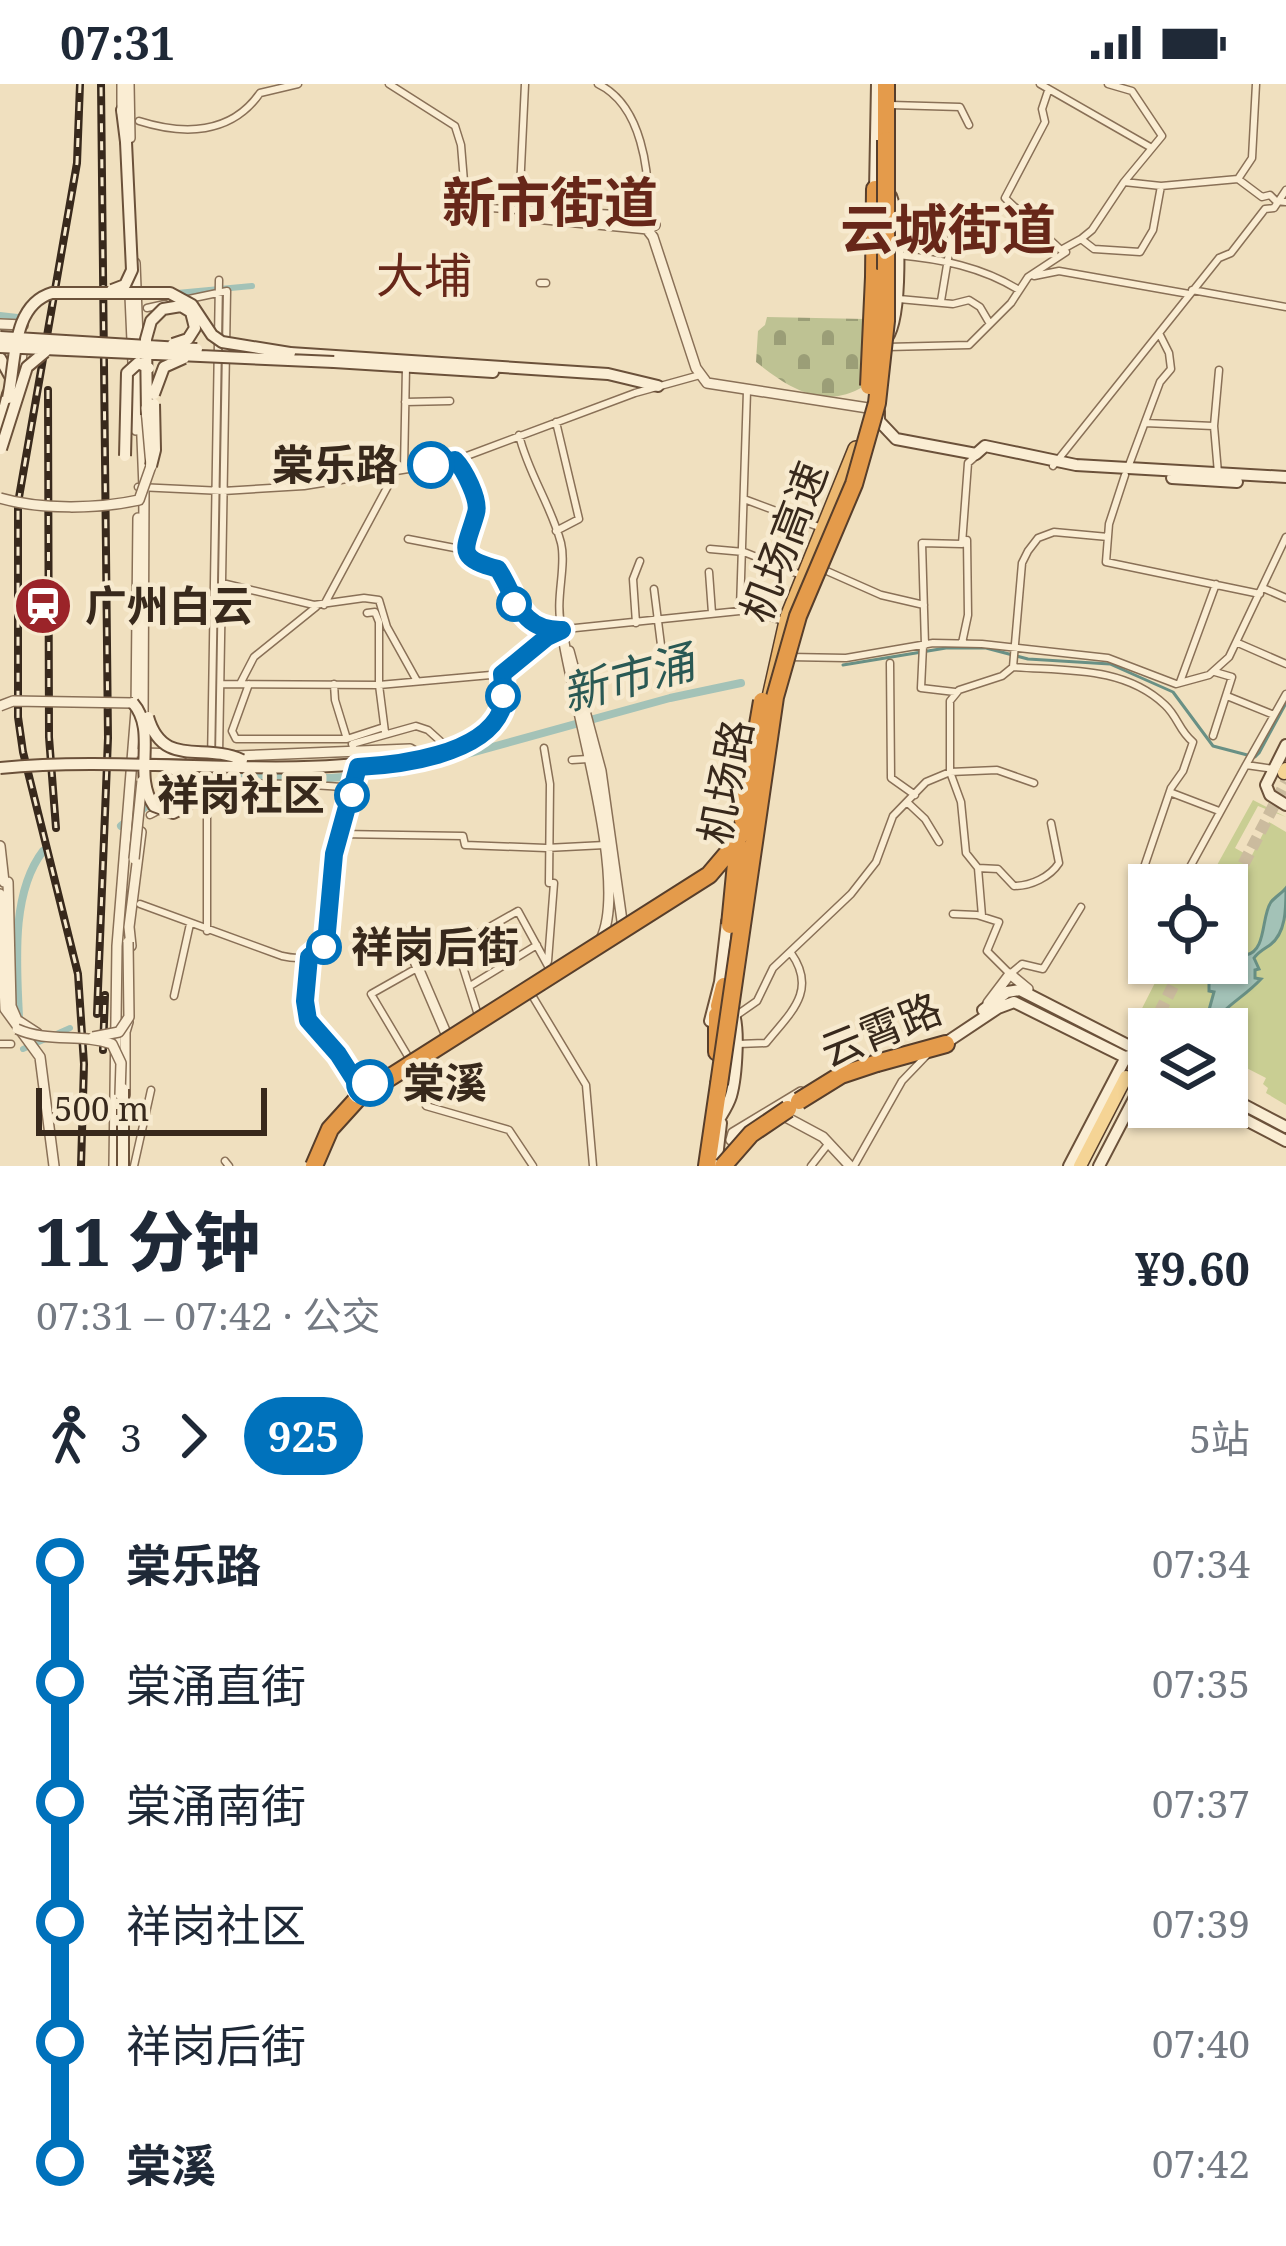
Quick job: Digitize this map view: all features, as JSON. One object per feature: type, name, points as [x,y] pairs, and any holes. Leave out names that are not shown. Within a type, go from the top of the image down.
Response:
[{"type":"highway","name":"机场路","points":[[771,683],[786,627],[866,452],[884,337],[883,84]]},
{"type":"highway","name":"机场高速","points":[[715,1166],[742,863],[771,719],[807,592],[866,452],[878,403],[885,346],[883,84]]},
{"type":"highway","name":"机场高速","points":[[314,1166],[333,1124],[368,1090],[659,908],[720,865],[736,842],[748,814],[786,627],[850,475],[869,412],[878,346],[883,84]]},
{"type":"highway","points":[[866,452],[886,384],[888,267],[883,196]]},
{"type":"highway","points":[[850,475],[888,267]]},
{"type":"highway","name":"机场路","points":[[874,409],[873,383],[884,337]]},
{"type":"highway","name":"机场路","points":[[719,1119],[742,863],[812,572],[845,468],[866,452]]},
{"type":"highway","points":[[728,1063],[724,986],[737,854],[767,680],[786,627]]},
{"type":"highway","points":[[765,736],[771,683]]},
{"type":"highway","points":[[715,1166],[728,1063],[742,863]]},
{"type":"highway","points":[[715,1166],[728,1063],[732,948]]},
{"type":"highway","points":[[715,1166],[751,1134],[841,1076],[940,1047]]},
{"type":"main road","points":[[883,84],[891,105],[883,196]]},
{"type":"main road","points":[[883,84],[883,196]]},
{"type":"main road","points":[[99,292],[124,285],[132,270],[122,110]]},
{"type":"main road","points":[[884,337],[895,325],[896,298],[888,267]]},
{"type":"main road","points":[[0,426],[21,325],[32,304],[47,294],[162,292],[180,296],[222,342],[290,353]]},
{"type":"main road","points":[[1,330],[368,361],[608,374],[658,386]]},
{"type":"main road","points":[[225,338],[406,367],[493,368]]},
{"type":"main road","points":[[144,341],[147,415]]},
{"type":"main road","points":[[0,353],[67,350],[216,360],[334,358]]},
{"type":"main road","points":[[0,445],[29,363],[41,352],[67,350]]},
{"type":"main road","points":[[0,353],[10,372],[8,398]]},
{"type":"main road","points":[[0,353],[14,362],[17,376],[0,445]]},
{"type":"main road","points":[[154,394],[164,368],[181,358],[368,361]]},
{"type":"main road","points":[[125,456],[126,378],[130,367],[142,363],[149,368],[154,394],[151,466]]},
{"type":"main road","points":[[874,409],[896,439],[976,455]]},
{"type":"main road","points":[[866,452],[896,441],[976,455],[985,449],[1087,470],[1286,481]]},
{"type":"main road","points":[[1127,472],[1219,473],[1286,481]]},
{"type":"main road","name":"机场路","points":[[742,863],[771,683]]},
{"type":"main road","points":[[133,703],[145,725],[140,762],[146,792],[154,806],[172,813],[187,806],[193,792],[189,777],[180,769],[140,762]]},
{"type":"main road","points":[[133,703],[144,710],[156,738],[165,746],[225,752],[245,761]]},
{"type":"main road","points":[[1280,802],[1266,785],[1282,772],[1286,745]]},
{"type":"main road","points":[[0,765],[328,764],[411,755]]},
{"type":"main road","points":[[0,765],[125,756],[245,761],[411,755]]},
{"type":"main road","points":[[445,1038],[530,992],[721,862],[742,863]]},
{"type":"main road","points":[[721,862],[742,863]]},
{"type":"main road","points":[[314,1166],[343,1116],[409,1063],[549,968],[742,863]]},
{"type":"main road","points":[[714,877],[725,879],[742,863]]},
{"type":"main road","points":[[719,1119],[733,1089],[710,1015],[734,912]]},
{"type":"main road","name":"云霄路","points":[[837,1075],[928,1045],[1016,989],[1097,1042],[1128,1055]]},
{"type":"main road","name":"云霄路","points":[[837,1075],[896,1064],[940,1047],[1009,1003],[1048,1010],[1128,1054]]},
{"type":"main road","points":[[1097,1042],[1128,1077]]},
{"type":"main road","points":[[314,1166],[325,1126],[361,1090],[409,1063]]},
{"type":"main road","points":[[119,1166],[125,1067]]},
{"type":"main road","points":[[715,1166],[837,1075]]},
{"type":"main road","points":[[1070,1166],[1128,1085]]},
{"type":"main road","points":[[1084,1166],[1128,1086]]},
{"type":"main road","points":[[1099,1166],[1128,1089]]},
{"type":"main road","points":[[1248,1107],[1286,1127]]},
{"type":"main road","points":[[1248,1121],[1286,1141]]},
{"type":"street","points":[[125,84],[122,110],[136,302],[149,376]]},
{"type":"street","points":[[125,84],[140,492],[142,735],[135,873]]},
{"type":"street","points":[[256,84],[260,93]]},
{"type":"street","points":[[139,121],[173,131],[197,131],[250,107],[260,93],[298,84]]},
{"type":"street","points":[[389,84],[455,126],[466,206],[649,221]]},
{"type":"street","points":[[524,211],[525,84]]},
{"type":"street","points":[[1040,84],[1150,147]]},
{"type":"street","points":[[884,337],[966,347],[1028,277],[1092,230],[1162,136],[1132,92],[1108,84]]},
{"type":"street","points":[[1238,178],[1252,158],[1256,84]]},
{"type":"street","points":[[601,85],[622,104],[644,158],[653,237],[701,374],[711,386],[844,400],[874,409]]},
{"type":"street","points":[[1048,91],[1042,109],[1045,122],[1005,197],[1061,250],[1082,240],[1109,252],[1140,252],[1154,230],[1161,186]]},
{"type":"street","points":[[891,105],[957,106],[967,113],[969,125]]},
{"type":"street","points":[[1124,182],[1161,186],[1238,178],[1262,197],[1272,195],[1276,201]]},
{"type":"street","points":[[1054,463],[1106,405],[1219,258],[1231,253],[1286,190]]},
{"type":"street","points":[[1262,197],[1260,204],[1265,209]]},
{"type":"street","points":[[1276,201],[1286,202]]},
{"type":"street","points":[[941,302],[953,229],[959,220]]},
{"type":"street","points":[[888,267],[948,262],[996,276],[1019,290]]},
{"type":"street","points":[[1028,277],[1059,271],[1286,307]]},
{"type":"street","points":[[216,710],[222,583],[216,360],[223,292],[219,280]]},
{"type":"street","points":[[136,302],[223,292]]},
{"type":"street","points":[[896,298],[969,300],[980,307],[989,324]]},
{"type":"street","points":[[216,360],[225,338],[222,315]]},
{"type":"street","points":[[0,445],[19,382],[24,329],[1,330]]},
{"type":"street","points":[[1160,335],[1171,369],[1160,382],[1127,472],[1108,537],[1106,562],[1286,598]]},
{"type":"street","points":[[0,498],[114,505],[140,492],[151,466],[144,341]]},
{"type":"street","points":[[17,1029],[47,1037],[88,1038],[112,1034],[129,1017],[129,927],[146,817],[140,762],[144,341]]},
{"type":"street","points":[[0,353],[23,344]]},
{"type":"street","points":[[140,492],[151,458],[150,365],[158,360],[216,360]]},
{"type":"street","points":[[406,367],[400,469],[321,605],[254,657],[232,731],[236,739],[347,739],[385,729],[423,727],[452,749]]},
{"type":"street","points":[[1219,370],[1214,426],[1219,473]]},
{"type":"street","points":[[0,498],[308,486],[455,460],[701,374]]},
{"type":"street","points":[[844,400],[862,394],[873,383]]},
{"type":"street","points":[[753,391],[874,409]]},
{"type":"street","points":[[740,611],[753,391]]},
{"type":"street","points":[[405,402],[450,401]]},
{"type":"street","points":[[556,422],[579,519],[556,531]]},
{"type":"street","points":[[1145,423],[1214,426]]},
{"type":"street","points":[[125,456],[136,427]]},
{"type":"street","points":[[519,434],[562,551],[558,586],[562,630],[594,758],[623,929]]},
{"type":"street","points":[[962,643],[968,615],[968,463],[976,455]]},
{"type":"street","points":[[455,460],[477,504],[465,550]]},
{"type":"street","points":[[215,760],[219,491]]},
{"type":"street","points":[[744,499],[825,529]]},
{"type":"street","points":[[965,542],[922,543],[921,688],[955,692],[1003,676],[1015,656],[1022,562],[1038,538],[1054,532],[1108,537]]},
{"type":"street","points":[[1215,672],[1238,643],[1286,537]]},
{"type":"street","points":[[408,539],[465,550],[476,564],[498,569],[522,615],[544,628],[740,611],[754,611],[786,627]]},
{"type":"street","points":[[710,549],[744,552],[924,605]]},
{"type":"street","points":[[636,622],[633,583],[640,562]]},
{"type":"street","points":[[710,572],[712,614]]},
{"type":"street","points":[[222,583],[321,605],[379,600],[387,627],[417,681]]},
{"type":"street","points":[[1180,682],[1216,584]]},
{"type":"street","points":[[654,589],[661,645]]},
{"type":"street","points":[[367,613],[375,613],[379,622],[385,729]]},
{"type":"street","points":[[220,684],[379,685],[502,674],[562,630]]},
{"type":"street","points":[[789,657],[846,658],[962,643],[1123,678],[1154,696],[1193,742],[1140,879],[1184,878],[1286,694]]},
{"type":"street","points":[[1238,643],[1286,664]]},
{"type":"street","points":[[1015,656],[1112,658],[1165,682],[1215,672],[1232,677],[1213,736]]},
{"type":"street","points":[[890,663],[890,778],[915,795]]},
{"type":"street","points":[[146,817],[172,800],[207,789],[357,777],[411,755],[452,749],[478,738],[495,721],[503,704],[502,674]]},
{"type":"street","points":[[1154,696],[1165,682]]},
{"type":"street","points":[[334,684],[347,739]]},
{"type":"street","points":[[955,692],[950,701],[950,772],[961,802],[966,853],[978,868],[982,916]]},
{"type":"street","points":[[1227,696],[1275,715]]},
{"type":"street","points":[[0,706],[13,701],[133,703]]},
{"type":"street","points":[[356,754],[352,744],[385,729]]},
{"type":"street","points":[[142,735],[164,759]]},
{"type":"street","points":[[544,748],[550,784],[549,884],[554,883],[549,968]]},
{"type":"street","points":[[140,762],[245,761],[410,749],[411,755]]},
{"type":"street","points":[[572,760],[594,758]]},
{"type":"street","points":[[144,794],[148,770],[164,759]]},
{"type":"street","points":[[245,761],[357,777]]},
{"type":"street","points":[[1249,761],[1282,772]]},
{"type":"street","points":[[119,1166],[117,946],[130,802],[140,762]]},
{"type":"street","points":[[726,1011],[752,1007],[768,974],[851,894],[877,862],[887,826],[926,782],[950,772],[997,770],[1034,783]]},
{"type":"street","points":[[140,904],[282,956],[309,957],[326,943],[333,860],[357,777]]},
{"type":"street","points":[[207,789],[207,932]]},
{"type":"street","points":[[1172,793],[1219,811]]},
{"type":"street","points":[[908,802],[940,842]]},
{"type":"street","points":[[978,868],[998,869],[1018,887],[1054,872],[1059,853],[1051,823]]},
{"type":"street","points":[[340,834],[463,836],[465,845],[607,845]]},
{"type":"street","points":[[601,939],[610,906],[607,845]]},
{"type":"street","points":[[0,846],[11,1006],[17,1020],[47,1037]]},
{"type":"street","points":[[6,886],[4,1000],[8,1017],[40,1057],[53,1166]]},
{"type":"street","points":[[983,1010],[1022,964],[1043,969],[1081,907]]},
{"type":"street","points":[[533,1166],[509,1130],[426,1106],[409,1063],[370,994],[518,911],[549,968]]},
{"type":"street","points":[[953,914],[999,922],[987,951],[1048,1010]]},
{"type":"street","points":[[174,995],[190,924]]},
{"type":"street","points":[[119,1166],[125,1067],[121,1052],[131,1010],[129,927]]},
{"type":"street","points":[[418,967],[400,930],[445,1038]]},
{"type":"street","points":[[456,945],[478,1015]]},
{"type":"street","points":[[470,986],[537,945]]},
{"type":"street","points":[[728,1063],[766,1043],[800,1003],[804,980],[791,953]]},
{"type":"street","points":[[309,957],[308,1020],[361,1090]]},
{"type":"street","points":[[530,992],[586,1085],[593,1166]]},
{"type":"street","points":[[88,1038],[112,1044],[119,1055],[119,1166]]},
{"type":"street","points":[[0,1044],[11,1044]]},
{"type":"street","points":[[783,1112],[829,1143],[852,1166],[902,1081],[918,1061],[940,1047]]},
{"type":"street","points":[[896,1064],[903,1068],[902,1081]]},
{"type":"street","points":[[745,1144],[730,1140],[739,1130],[837,1075]]},
{"type":"street","points":[[134,1166],[151,1090]]},
{"type":"street","points":[[719,1119],[726,1127],[739,1130]]},
{"type":"street","points":[[811,1166],[829,1143]]},
{"type":"green space","points":[[767,317],[865,319],[864,386],[821,396],[794,388],[768,372],[756,362],[758,331]]},
{"type":"green space","points":[[1253,800],[1286,817],[1258,806],[1235,848],[1251,857],[1269,822],[1286,832],[1286,1105],[1266,1093],[1266,1078],[1248,1069],[1248,1008],[1142,1008],[1154,984],[1248,984],[1248,864],[1218,864]]},
{"type":"water","points":[[1286,888],[1279,934],[1254,958],[1259,969],[1255,978],[1261,979],[1227,1008],[1210,1008],[1214,992],[1209,991],[1209,984],[1248,984],[1248,954],[1261,940],[1271,902]]},
{"type":"waterway","points":[[177,293],[252,286]]},
{"type":"waterway","points":[[0,315],[26,318]]},
{"type":"waterway","points":[[843,665],[946,648],[986,648],[1028,659],[1110,664],[1173,692],[1213,746],[1255,757],[1286,703]]},
{"type":"waterway","name":"新市涌","points":[[121,826],[182,778],[398,773],[741,683]]},
{"type":"waterway","name":"新市涌","points":[[19,1018],[20,909],[32,868],[43,851]]},
{"type":"waterway","points":[[23,1049],[70,1028]]},
{"type":"tunnel","points":[[1244,864],[1286,782]]},
{"type":"tunnel","points":[[1162,1008],[1174,984]]},
{"type":"tunnel","points":[[1126,1077],[1128,1073]]},
{"type":"railway","points":[[80,84],[77,163],[18,503],[18,717],[78,974],[84,1064],[81,1166]]},
{"type":"railway","points":[[97,1014],[108,738],[101,84]]},
{"type":"railway","points":[[48,390],[49,737],[56,828]]},
{"type":"railway","points":[[103,1050],[105,995]]},
{"type":"bus line","name":"925","points":[[370,1083],[361,1090],[338,1054],[314,1030],[305,1006],[309,957],[326,943],[334,854],[358,767],[413,760],[478,738],[502,709],[502,674],[562,630],[527,619],[516,609],[498,569],[476,564],[467,555],[465,545],[477,504],[464,470],[455,460],[431,465]]},
{"type":"place","name":"棠乐路","points":[[431,465]]},
{"type":"place","name":"广州白云","points":[[43,606]]},
{"type":"place","name":"祥岗社区","points":[[352,795]]},
{"type":"place","name":"祥岗后街","points":[[324,947]]},
{"type":"place","name":"棠溪","points":[[370,1083]]},
{"type":"district","name":"新市街道","points":[[550,203]]},
{"type":"district","name":"云城街道","points":[[948,230]]},
{"type":"district","name":"大埔","points":[[424,276]]}]
